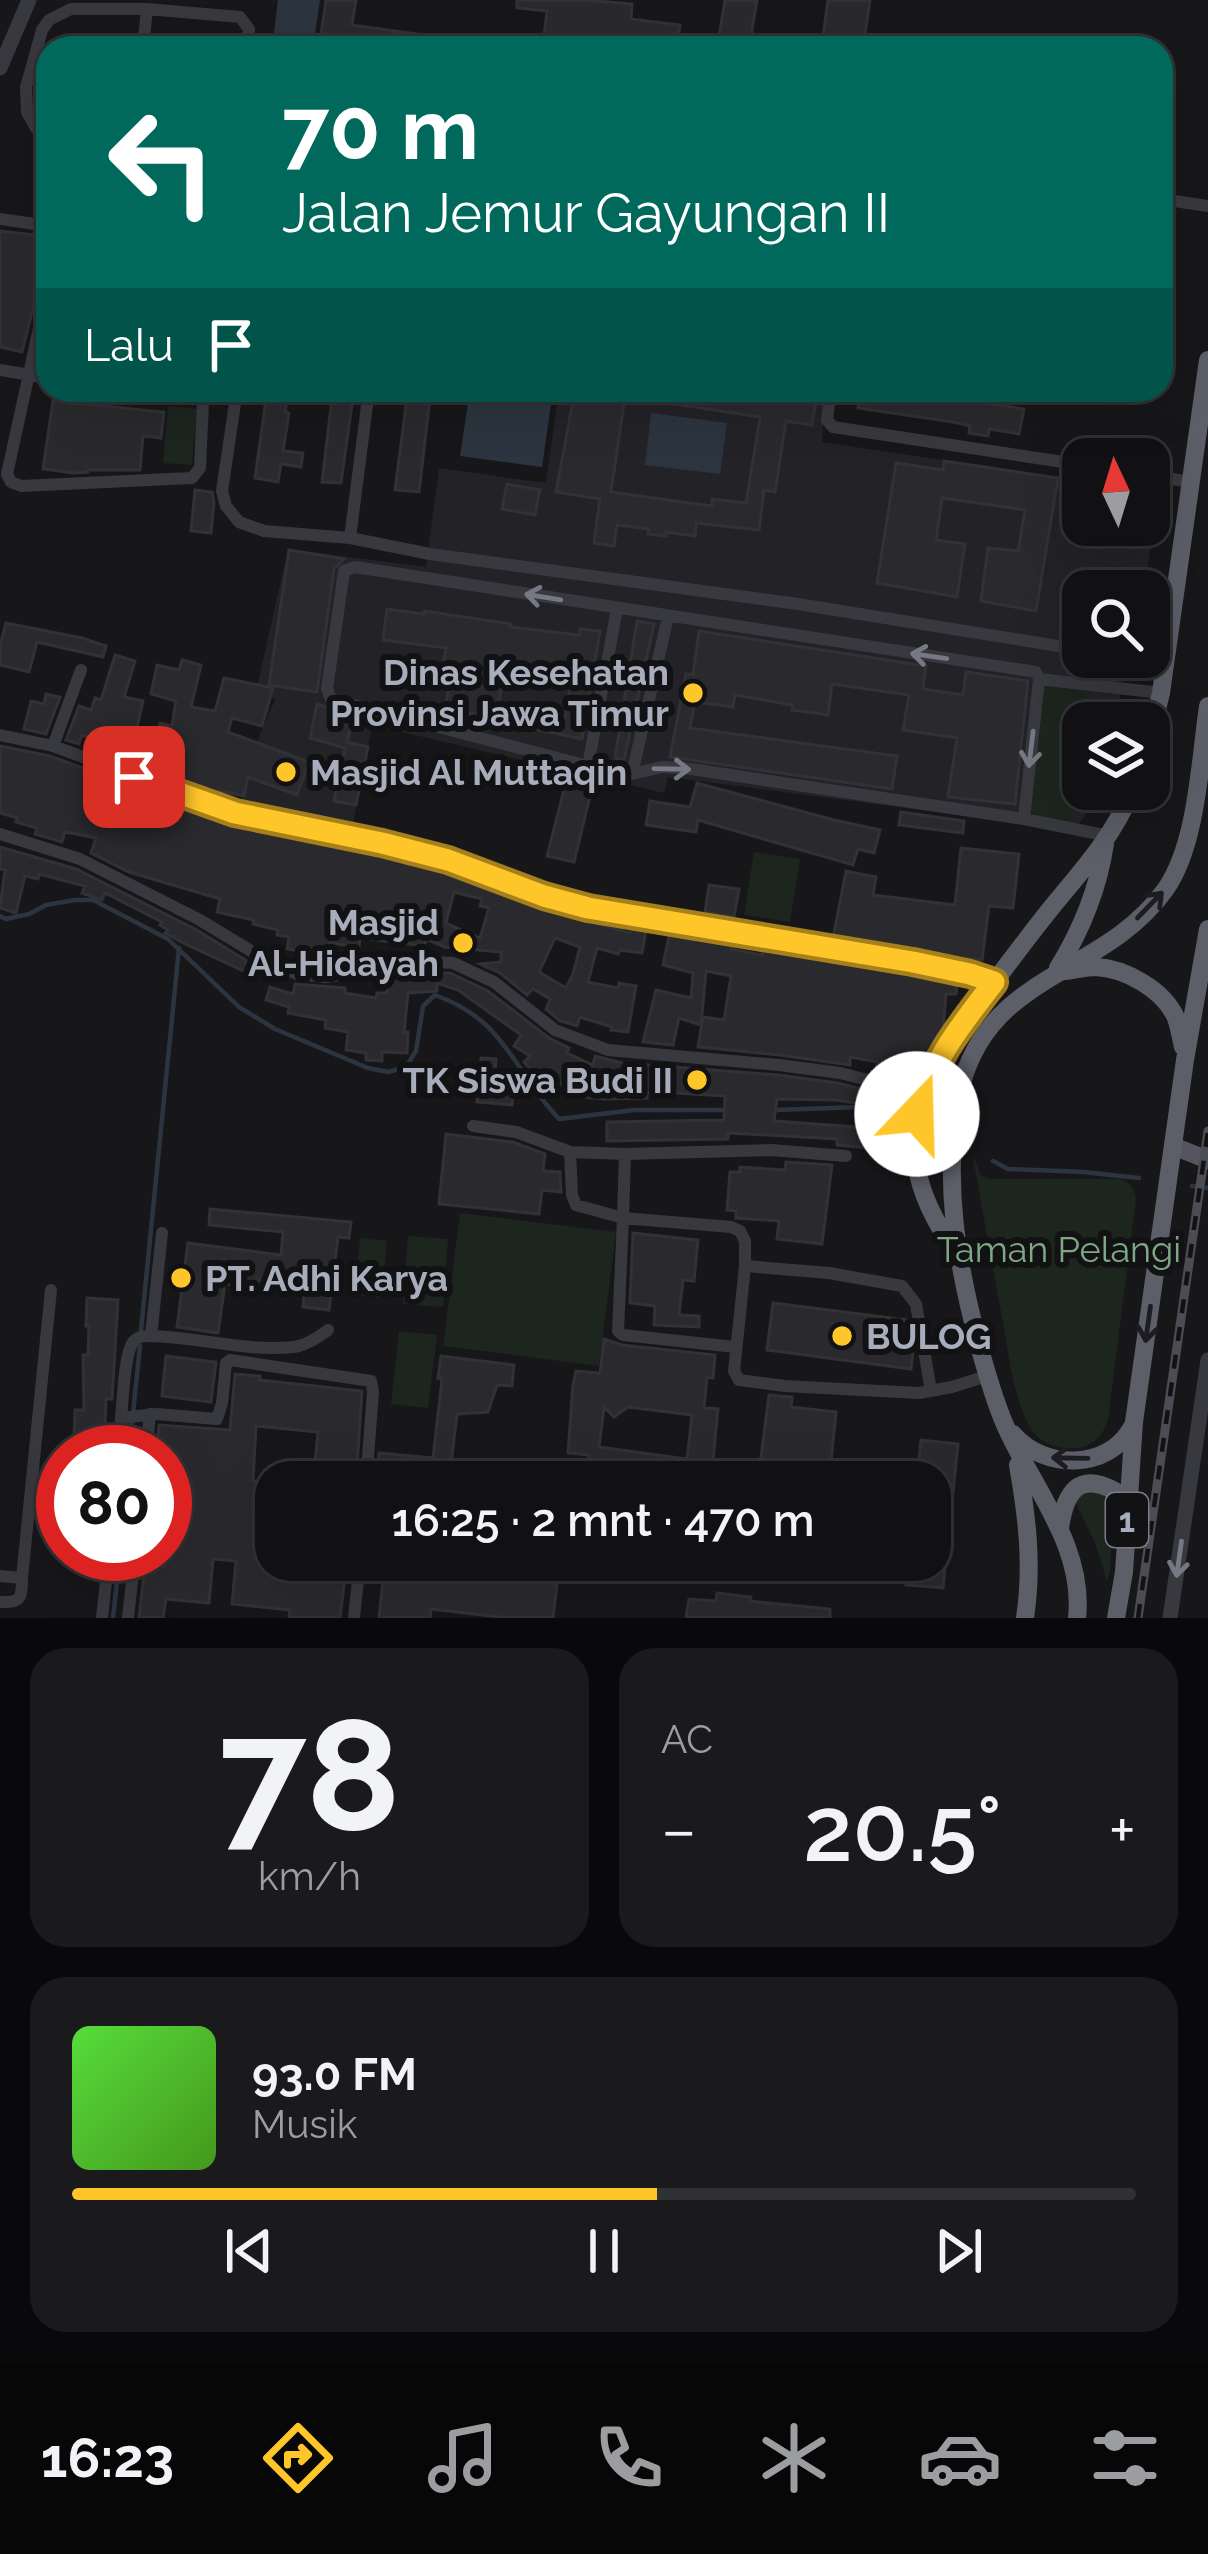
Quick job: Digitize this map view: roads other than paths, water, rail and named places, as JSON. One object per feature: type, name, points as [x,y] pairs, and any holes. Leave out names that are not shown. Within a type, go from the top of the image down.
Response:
[{"type":"highway","points":[[1170,628],[1208,360]]},
{"type":"highway","points":[[1159,702],[1163,678]]},
{"type":"highway","name":"1","points":[[1077,1618],[1075,1575],[1060,1528],[1004,1423],[987,1376],[957,1254],[953,1148],[957,1104],[973,1052],[1012,1002],[1123,933],[1163,893],[1179,867],[1189,832],[1208,706]]},
{"type":"highway","name":"1","points":[[957,1254],[928,1208],[915,1139],[923,1094],[945,1048],[1107,840],[1122,810]]},
{"type":"highway","points":[[1054,973],[1083,924],[1107,840]]},
{"type":"highway","name":"1","points":[[1116,1618],[1124,1572],[1134,1422],[1208,928]]},
{"type":"highway","points":[[998,978],[1096,967],[1120,972],[1142,982],[1175,1015],[1185,1060]]},
{"type":"highway","points":[[1004,1423],[1037,1454],[1083,1460],[1105,1454],[1124,1441],[1134,1422]]},
{"type":"highway","name":"1","points":[[1016,1448],[1031,1555],[1025,1618]]},
{"type":"highway","points":[[1060,1528],[1066,1502],[1076,1488],[1088,1483],[1115,1491],[1121,1512],[1124,1572]]},
{"type":"main road","points":[[1172,1147],[1208,1148]]},
{"type":"main road","points":[[1172,1147],[1208,1160]]},
{"type":"street","points":[[0,68],[29,0]]},
{"type":"street","points":[[40,36],[49,20],[70,9],[147,9],[240,17],[248,36]]},
{"type":"street","points":[[144,36],[147,9]]},
{"type":"street","points":[[36,51],[26,87],[27,112],[36,128]]},
{"type":"street","points":[[1173,201],[1208,206]]},
{"type":"street","points":[[0,219],[36,224]]},
{"type":"street","points":[[36,340],[8,475],[21,486],[193,478],[200,468],[203,402]]},
{"type":"street","points":[[0,370],[36,376]]},
{"type":"street","points":[[235,402],[223,491],[231,514],[250,527],[774,600],[1062,647]]},
{"type":"street","points":[[350,538],[367,402]]},
{"type":"street","points":[[829,402],[827,420],[833,428],[1062,462]]},
{"type":"street","points":[[1170,479],[1190,482]]},
{"type":"street","points":[[1024,819],[1040,680],[1036,671],[355,567],[344,572],[327,689],[331,699],[588,766],[632,773],[685,768],[1024,819],[1107,840]]},
{"type":"street","points":[[588,766],[617,609]]},
{"type":"street","points":[[632,773],[668,616]]},
{"type":"street","points":[[52,746],[80,670]]},
{"type":"street","points":[[1040,680],[1161,693]]},
{"type":"street","points":[[0,736],[52,746],[235,813],[448,860],[588,908],[998,978]]},
{"type":"street","points":[[0,834],[80,860],[297,974],[326,976],[453,963],[504,989],[562,1034],[608,1050],[840,1073],[923,1094]]},
{"type":"street","points":[[473,1126],[516,1132],[570,1152],[771,1150],[846,1156]]},
{"type":"street","points":[[570,1152],[576,1205],[623,1217],[737,1228],[745,1241],[745,1266],[735,1376],[747,1382],[907,1393],[987,1376]]},
{"type":"street","points":[[625,1154],[618,1330],[623,1335],[735,1347]]},
{"type":"street","points":[[151,1336],[163,1233]]},
{"type":"street","points":[[745,1266],[902,1286],[916,1304],[931,1391]]},
{"type":"street","points":[[0,1602],[20,1600],[51,1290]]},
{"type":"street","points":[[137,1425],[128,1365],[138,1338],[292,1347],[328,1330]]},
{"type":"street","points":[[134,1416],[218,1419],[229,1360],[370,1381],[368,1461]]},
{"type":"street","points":[[1170,1618],[1208,1360]]},
{"type":"street","points":[[130,1425],[134,1416]]},
{"type":"street","points":[[0,1576],[22,1578]]},
{"type":"street","points":[[102,1618],[106,1581]]},
{"type":"street","points":[[128,1618],[132,1581]]},
{"type":"street","points":[[354,1618],[358,1581]]},
{"type":"waterway","points":[[0,916],[6,919],[46,905],[93,900],[168,939],[239,1007],[275,1029],[388,1072],[406,1067],[416,1051],[423,1006],[435,995],[478,1018],[493,1032],[559,1119],[634,1110],[728,1110]]},
{"type":"waterway","points":[[141,1330],[179,948]]},
{"type":"waterway","points":[[775,1110],[860,1107],[912,1122]]},
{"type":"waterway","points":[[993,1161],[1008,1169],[1139,1178]]},
{"type":"waterway","points":[[1192,1186],[1208,1188]]},
{"type":"waterway","points":[[132,1425],[140,1346]]},
{"type":"waterway","points":[[113,1618],[117,1581]]},
{"type":"railway","points":[[1138,1618],[1208,1131]]},
{"type":"place","name":"Dinas Kesehatan Provinsi Jawa Timur","points":[[693,693]]},
{"type":"place","name":"Masjid Al Muttaqin","points":[[286,772]]},
{"type":"place","name":"Masjid Al-Hidayah","points":[[463,943]]},
{"type":"place","name":"TK Siswa Budi II","points":[[697,1080]]},
{"type":"place","name":"PT. Adhi Karya","points":[[181,1278]]},
{"type":"place","name":"BULOG","points":[[842,1336]]},
{"type":"park label","name":"Taman Pelangi","points":[[1059,1249]]}]
